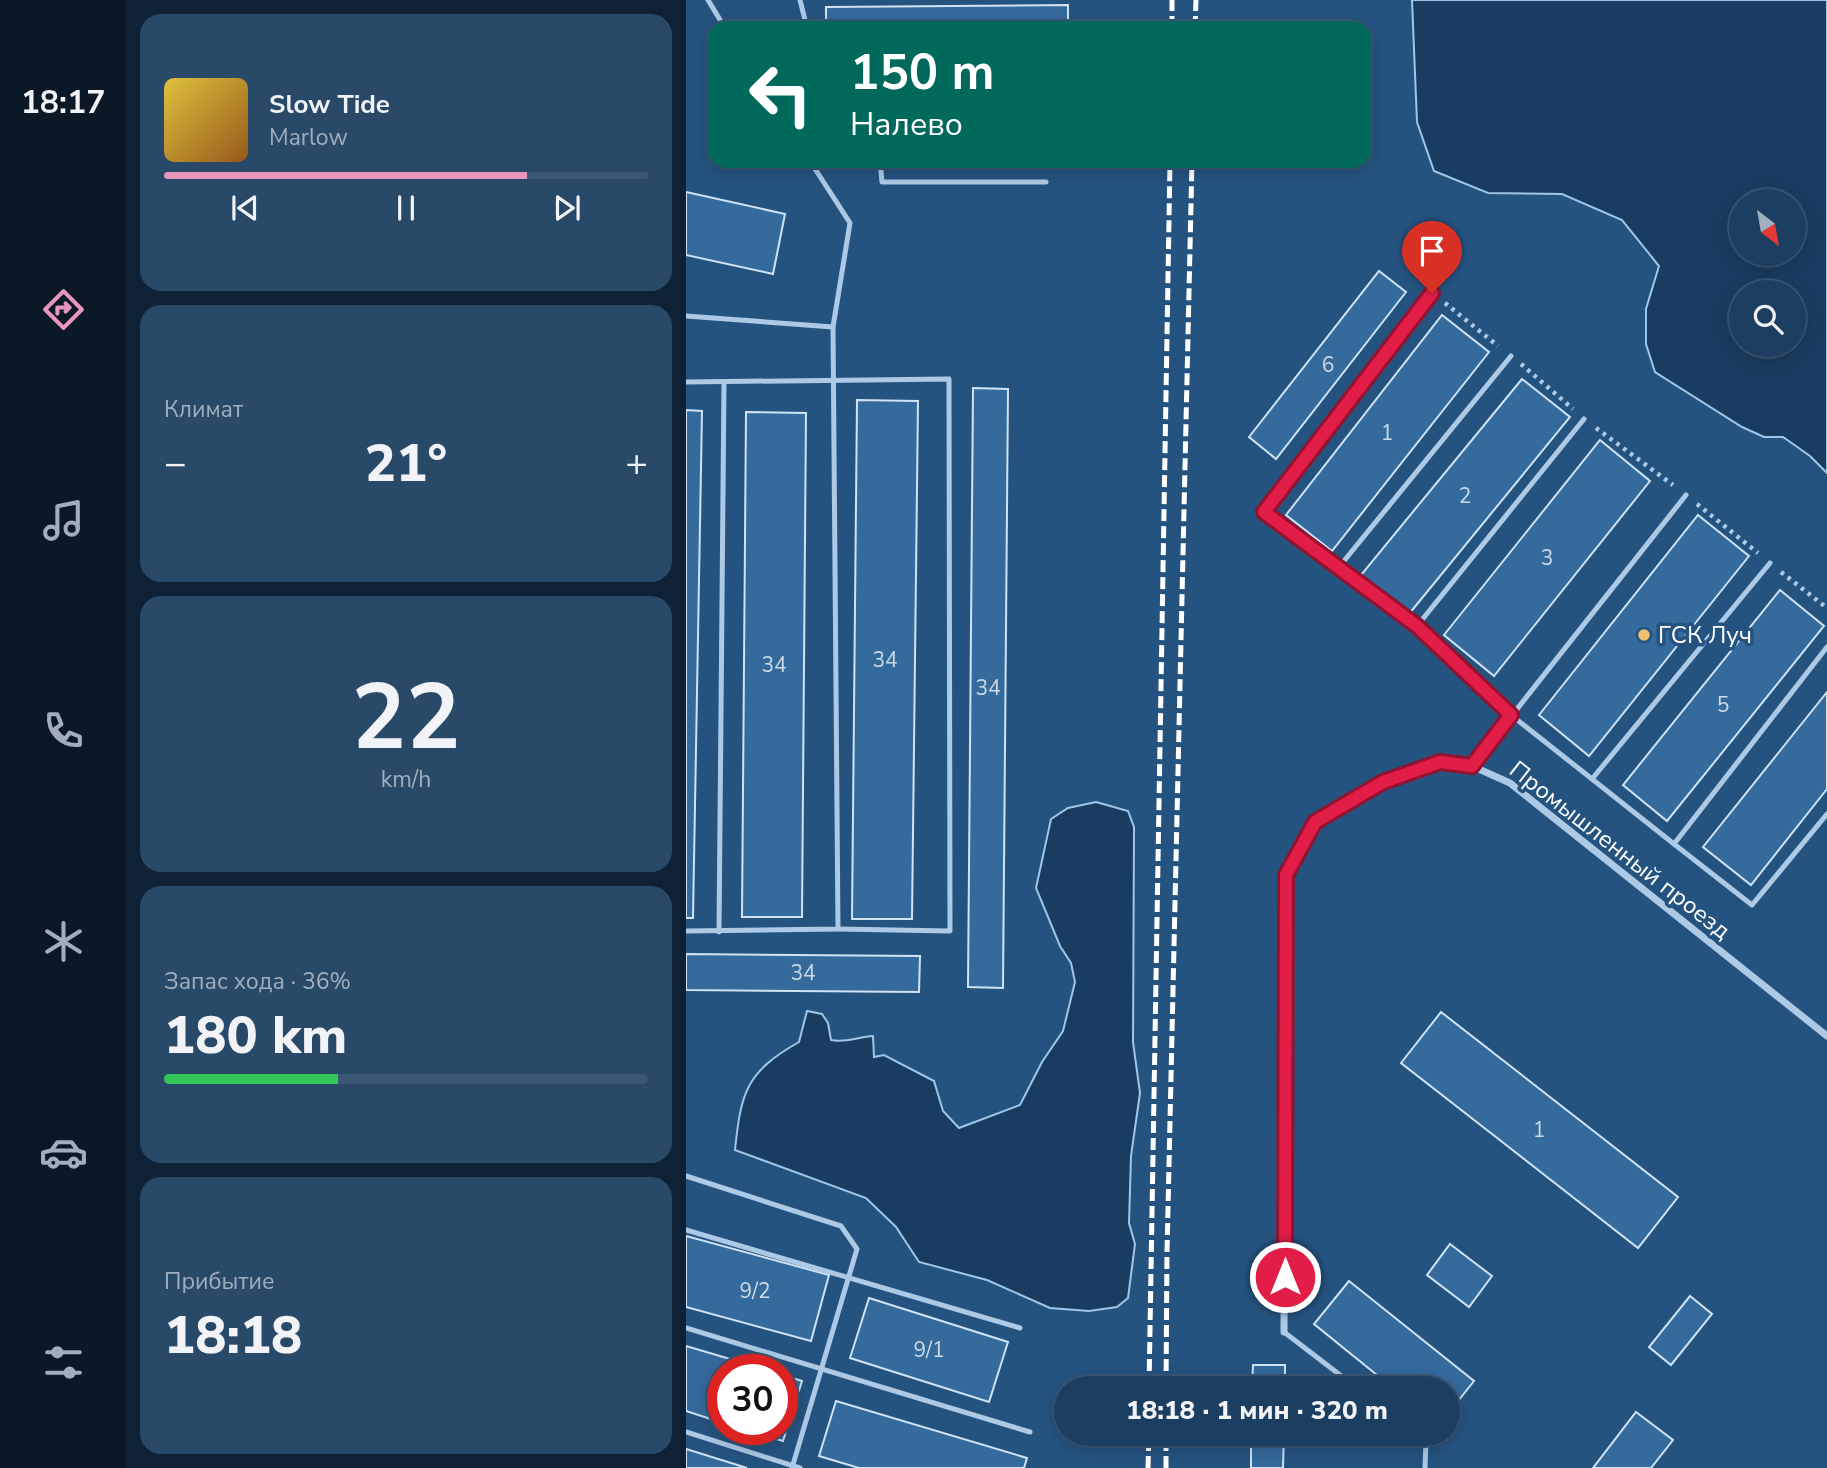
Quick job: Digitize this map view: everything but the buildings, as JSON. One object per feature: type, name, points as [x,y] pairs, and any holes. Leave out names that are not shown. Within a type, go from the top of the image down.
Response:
[{"type":"street","name":"Промышленный проезд","points":[[1284,1332],[1286,875],[1315,822],[1383,782],[1440,762],[1472,766],[1510,783],[1827,1036]]},
{"type":"lane","points":[[708,0],[721,21]]},
{"type":"lane","points":[[800,0],[805,21]]},
{"type":"lane","points":[[814,168],[849,223],[833,327],[838,929]]},
{"type":"lane","points":[[881,168],[882,182],[1045,182]]},
{"type":"lane","points":[[1432,293],[1264,512],[1417,626],[1511,715],[1752,905],[1827,814]]},
{"type":"lane","points":[[686,316],[833,327]]},
{"type":"lane","points":[[1339,567],[1511,356]]},
{"type":"lane","points":[[686,382],[949,379],[950,931],[686,931]]},
{"type":"lane","points":[[719,932],[724,382]]},
{"type":"lane","points":[[1417,626],[1584,419]]},
{"type":"lane","points":[[1472,766],[1686,495]]},
{"type":"lane","points":[[1592,779],[1770,563]]},
{"type":"lane","points":[[1674,844],[1827,647]]},
{"type":"lane","points":[[686,1176],[841,1226],[858,1249],[792,1467]]},
{"type":"lane","points":[[686,1230],[1020,1328]]},
{"type":"lane","points":[[686,1328],[1030,1432]]},
{"type":"lane","name":"Промышленный проезд","points":[[1284,1332],[1341,1376]]},
{"type":"lane","points":[[686,1432],[800,1468]]},
{"type":"lane","points":[[1425,1468],[1426,1446]]},
{"type":"path","points":[[1432,293],[1584,419],[1686,495],[1827,608]]},
{"type":"water","points":[[1412,0],[1827,0],[1827,473],[1810,456],[1783,437],[1764,437],[1742,427],[1655,372],[1646,344],[1646,309],[1659,266],[1622,220],[1562,194],[1488,193],[1434,171],[1417,122]]},
{"type":"water","points":[[1096,802],[1128,811],[1134,827],[1133,1042],[1140,1093],[1131,1156],[1129,1223],[1135,1244],[1128,1298],[1117,1307],[1089,1311],[1050,1308],[987,1280],[919,1262],[896,1227],[866,1198],[735,1150],[740,1113],[749,1086],[767,1063],[799,1042],[807,1011],[822,1014],[828,1023],[831,1040],[873,1036],[874,1057],[884,1055],[934,1081],[943,1111],[959,1128],[1020,1105],[1042,1062],[1063,1031],[1075,982],[1071,963],[1060,946],[1036,888],[1051,819],[1068,808]]},
{"type":"railway","points":[[1172,0],[1172,21]]},
{"type":"railway","points":[[1195,21],[1196,0]]},
{"type":"railway","points":[[1149,1376],[1170,168]]},
{"type":"railway","points":[[1166,1376],[1192,168]]},
{"type":"railway","points":[[1148,1468],[1149,1446]]},
{"type":"railway","points":[[1166,1446],[1166,1468]]},
{"type":"place","name":"ГСК Луч","points":[[1644,635]]},
{"type":"route","points":[[1285,1277],[1286,875],[1315,822],[1383,782],[1440,762],[1472,766],[1511,715],[1417,626],[1264,512],[1432,293]]}]
